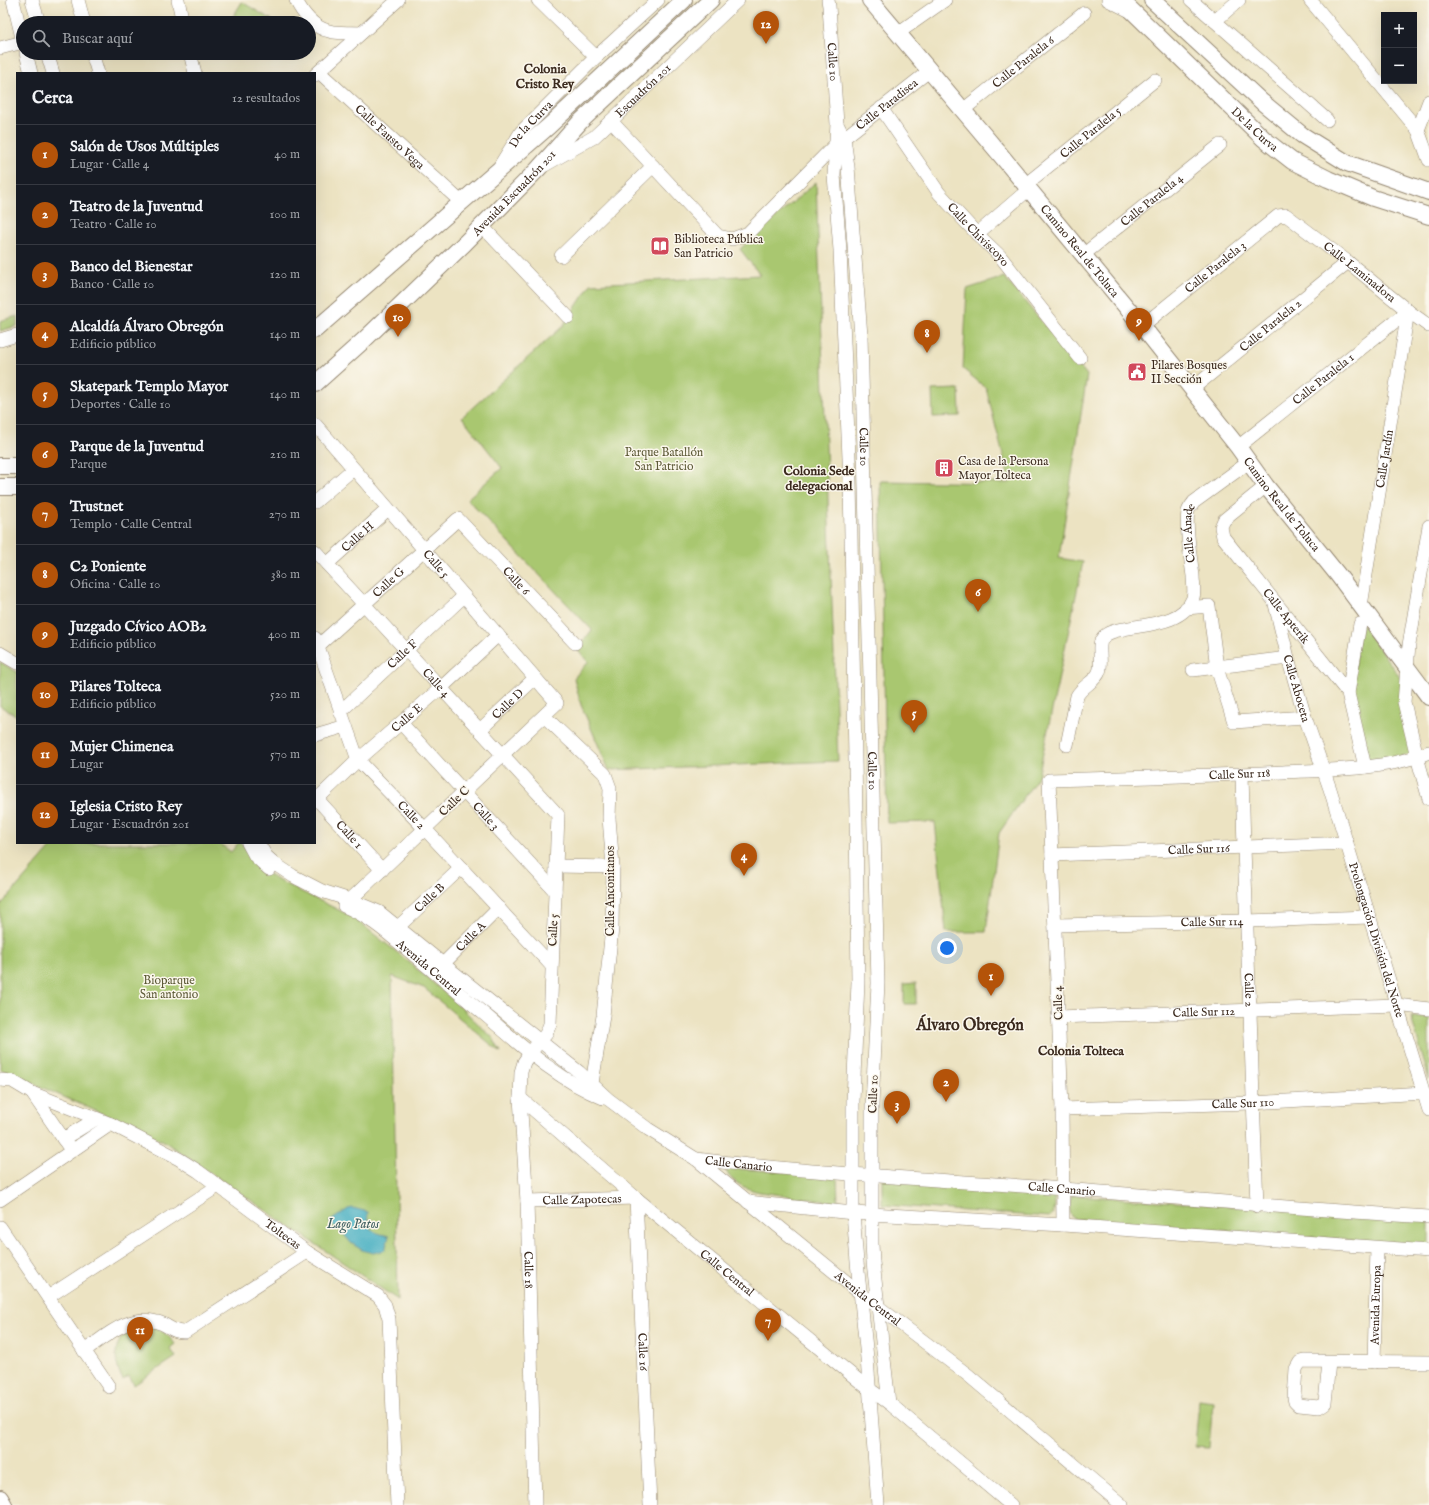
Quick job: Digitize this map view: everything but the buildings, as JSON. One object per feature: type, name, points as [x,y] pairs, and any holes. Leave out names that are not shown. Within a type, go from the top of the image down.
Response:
[{"type":"main road","name":"Avenida Escuadrón 201","points":[[316,329],[549,126],[684,0]]},
{"type":"main road","name":"Avenida Escuadrón 201","points":[[316,383],[364,340],[481,225],[538,168],[580,122],[711,0]]},
{"type":"main road","name":"Camino Real de Toluca","points":[[870,0],[1142,326],[1238,447],[1266,486],[1361,606],[1429,697]]},
{"type":"main road","points":[[1121,0],[1136,14]]},
{"type":"main road","name":"De la Curva","points":[[1152,0],[1262,102],[1302,134],[1347,163],[1429,192]]},
{"type":"main road","name":"De la Curva","points":[[1136,14],[1264,139],[1292,161],[1328,179],[1373,198],[1429,216]]},
{"type":"main road","points":[[0,466],[16,466]]},
{"type":"main road","points":[[0,487],[16,487]]},
{"type":"main road","points":[[0,1498],[4,1505]]},
{"type":"street","points":[[13,0],[17,16]]},
{"type":"street","points":[[32,0],[37,16]]},
{"type":"street","points":[[78,0],[82,16]]},
{"type":"street","points":[[178,0],[179,16]]},
{"type":"street","points":[[296,0],[301,10],[307,16]]},
{"type":"street","points":[[317,73],[398,0]]},
{"type":"street","points":[[538,0],[596,57]]},
{"type":"street","name":"De la Curva","points":[[496,171],[521,132],[596,57],[658,0]]},
{"type":"street","name":"Escuadrón 201","points":[[538,168],[594,137],[738,0]]},
{"type":"street","name":"Calle 10","points":[[828,0],[830,6],[839,141],[848,167],[861,336],[878,983],[872,1105],[871,1175],[873,1262],[889,1403]]},
{"type":"street","points":[[898,33],[945,0]]},
{"type":"street","name":"De la Curva","points":[[1108,0],[1136,14]]},
{"type":"street","points":[[1191,0],[1326,120]]},
{"type":"street","points":[[1215,21],[1239,0]]},
{"type":"street","points":[[1310,0],[1418,130],[1429,160]]},
{"type":"street","name":"Calle Paralela 6","points":[[963,110],[1084,13]]},
{"type":"street","points":[[316,24],[329,31],[361,33]]},
{"type":"street","points":[[0,48],[16,44]]},
{"type":"street","points":[[28,60],[31,72]]},
{"type":"street","points":[[49,60],[53,72]]},
{"type":"street","points":[[94,60],[98,72]]},
{"type":"street","points":[[192,60],[195,72]]},
{"type":"street","name":"Calle Paradisea","points":[[611,120],[718,236],[732,239],[748,233],[839,141],[929,71]]},
{"type":"street","name":"Calle Fausto Vega","points":[[317,73],[461,202]]},
{"type":"street","name":"Calle Paralela 5","points":[[977,234],[1027,187],[1155,80]]},
{"type":"street","points":[[1418,130],[1429,101]]},
{"type":"street","name":"Calle Chiviscoyo","points":[[881,108],[939,193],[977,234],[1000,256],[1080,358]]},
{"type":"street","name":"Calle 10","points":[[839,141],[834,175],[840,250],[850,482],[856,814],[858,982],[853,1101],[854,1213],[878,1505]]},
{"type":"street","name":"Calle Paralela 4","points":[[1083,255],[1220,145]]},
{"type":"street","points":[[562,256],[653,166]]},
{"type":"street","name":"Calle Paralela 3","points":[[1142,326],[1278,216],[1286,215],[1290,217]]},
{"type":"street","name":"Calle Laminadora","points":[[1290,217],[1429,326]]},
{"type":"street","points":[[481,225],[568,317]]},
{"type":"street","name":"Calle Paralela 2","points":[[1192,389],[1348,262]]},
{"type":"street","name":"Calle Paralela 1","points":[[1238,447],[1408,311]]},
{"type":"street","name":"Calle Jardín","points":[[1361,606],[1408,311]]},
{"type":"street","points":[[0,340],[16,335]]},
{"type":"street","name":"Calle 5","points":[[316,425],[557,703]]},
{"type":"street","name":"Calle Ánade","points":[[1186,608],[1193,598],[1194,586],[1188,511],[1194,502],[1249,462]]},
{"type":"street","points":[[316,501],[353,468]]},
{"type":"street","name":"Calle Apterik","points":[[1266,486],[1224,520],[1221,527],[1223,537],[1275,604],[1348,693],[1365,767]]},
{"type":"street","name":"Calle H","points":[[327,564],[388,509]]},
{"type":"street","name":"Calle G","points":[[316,642],[364,604],[458,518]]},
{"type":"street","name":"Calle 6","points":[[458,518],[575,643]]},
{"type":"street","points":[[1429,526],[1406,666],[1404,702],[1429,799]]},
{"type":"street","name":"Calle 4","points":[[316,552],[558,815]]},
{"type":"street","name":"Calle F","points":[[340,712],[464,596]]},
{"type":"street","name":"Calle Aboceta","points":[[1275,604],[1288,658],[1305,717],[1324,770]]},
{"type":"street","points":[[1067,745],[1077,696],[1080,690],[1098,676],[1100,671],[1100,644],[1102,639],[1114,630],[1168,620],[1178,616],[1186,608],[1210,606],[1217,668],[1234,722],[1305,717]]},
{"type":"street","points":[[1348,693],[1360,624]]},
{"type":"street","name":"Calle E","points":[[316,800],[358,760],[442,688],[498,635]]},
{"type":"street","name":"Calle 2","points":[[316,642],[321,674],[340,712],[358,760],[551,965]]},
{"type":"street","points":[[0,653],[16,662]]},
{"type":"street","points":[[1193,670],[1288,658]]},
{"type":"street","name":"Calle D","points":[[480,730],[535,678]]},
{"type":"street","name":"Calle C","points":[[350,900],[557,703]]},
{"type":"street","name":"Calle Anconitanos","points":[[544,716],[605,774],[609,781],[610,788],[609,818],[613,867],[612,928],[602,1016],[590,1087]]},
{"type":"street","name":"Calle 3","points":[[401,723],[555,891]]},
{"type":"street","points":[[316,735],[346,726]]},
{"type":"street","name":"Calle Sur 118","points":[[1049,780],[1242,774],[1365,767],[1417,757],[1429,752]]},
{"type":"street","name":"Prolongación División del Norte","points":[[1324,770],[1429,1110]]},
{"type":"street","name":"Calle 2","points":[[1242,774],[1252,1103],[1257,1206]]},
{"type":"street","name":"Calle 4","points":[[1049,780],[1062,1109],[1064,1225]]},
{"type":"street","name":"Calle 1","points":[[316,800],[382,870]]},
{"type":"street","name":"Calle 5","points":[[540,1042],[546,1034],[550,1024],[551,965],[558,815]]},
{"type":"street","name":"Avenida Central","points":[[249,844],[255,856],[271,871],[298,886],[357,911],[372,921],[530,1053],[573,1084],[590,1087]]},
{"type":"street","name":"Avenida Central","points":[[259,844],[266,856],[293,876],[322,891],[350,900],[379,912],[540,1042],[590,1087],[648,1129],[696,1159],[860,1293],[968,1375],[1122,1505]]},
{"type":"street","name":"Calle Sur 116","points":[[1052,855],[1347,844]]},
{"type":"street","points":[[556,866],[613,867]]},
{"type":"street","name":"Calle B","points":[[398,927],[461,868]]},
{"type":"street","name":"Calle A","points":[[443,964],[498,908]]},
{"type":"street","name":"Calle Sur 114","points":[[1055,925],[1370,917]]},
{"type":"street","name":"Calle Sur 112","points":[[1058,1017],[1397,1005],[1429,1009]]},
{"type":"street","name":"Calle 18","points":[[535,1505],[527,1201],[520,1098],[521,1072],[524,1062],[540,1042]]},
{"type":"street","name":"Toltecas","points":[[0,1080],[12,1081],[32,1094],[111,1124],[179,1159],[307,1252],[378,1296],[385,1304],[390,1319],[397,1505]]},
{"type":"street","name":"Calle Sur 110","points":[[1062,1109],[1252,1103],[1424,1093]]},
{"type":"street","points":[[32,1094],[71,1150]]},
{"type":"street","name":"Calle Central","points":[[520,1098],[636,1198],[869,1389],[889,1403],[1011,1505]]},
{"type":"street","points":[[63,1139],[96,1118]]},
{"type":"street","points":[[0,1200],[111,1124]]},
{"type":"street","name":"Calle Canario","points":[[696,1159],[752,1166],[1257,1206],[1429,1217]]},
{"type":"street","points":[[48,1297],[218,1186]]},
{"type":"street","name":"Calle Zapotecas","points":[[527,1201],[636,1198]]},
{"type":"street","name":"Calle 16","points":[[636,1198],[650,1505]]},
{"type":"street","points":[[748,1202],[854,1213],[1064,1225],[1429,1251]]},
{"type":"street","points":[[0,1227],[109,1387]]},
{"type":"street","name":"Avenida Europa","points":[[1374,1362],[1377,1248]]},
{"type":"street","points":[[84,1351],[126,1323],[143,1319],[158,1322],[178,1333],[185,1332],[307,1252]]},
{"type":"street","points":[[845,1369],[858,1369],[863,1365],[867,1358]]},
{"type":"street","points":[[1329,1362],[1429,1362]]},
{"type":"green space","points":[[242,2],[265,16],[233,16]]},
{"type":"green space","name":"Parque Batallón San Patricio","points":[[816,182],[838,761],[609,770],[581,705],[574,678],[588,662],[577,649],[592,630],[467,499],[502,468],[462,417],[563,326],[591,284],[760,275],[740,249]]},
{"type":"green space","points":[[1004,277],[1087,375],[1059,558],[1083,562],[1038,777],[999,833],[986,932],[946,932],[935,822],[887,823],[880,481],[1010,483],[986,388],[963,369],[967,289]]},
{"type":"green space","points":[[16,316],[16,326],[0,331],[0,321]]},
{"type":"green space","points":[[959,389],[960,416],[933,417],[932,390]]},
{"type":"green space","points":[[1361,623],[1401,679],[1415,753],[1367,765],[1350,694]]},
{"type":"green space","points":[[0,662],[16,671],[16,715],[0,706]]},
{"type":"green space","name":"Bioparque San antonio","points":[[54,844],[220,844],[231,852],[237,844],[243,844],[257,866],[275,879],[351,916],[403,957],[452,999],[493,1038],[501,1053],[424,988],[392,976],[398,1300],[162,1140],[0,1069],[0,906]]},
{"type":"green space","points":[[916,983],[916,1004],[904,1004],[904,984]]},
{"type":"green space","points":[[1411,1017],[1429,1018],[1429,1079]]},
{"type":"green space","points":[[727,1168],[837,1176],[838,1203],[760,1192],[750,1189],[735,1182],[728,1174],[726,1170]]},
{"type":"green space","points":[[882,1178],[1053,1194],[1055,1207],[1053,1213],[1049,1217],[882,1205]]},
{"type":"green space","points":[[1073,1195],[1429,1220],[1429,1246],[1075,1219],[1071,1215],[1070,1211],[1070,1200]]},
{"type":"green space","points":[[142,1326],[161,1330],[168,1336],[175,1344],[170,1348],[176,1357],[134,1385],[129,1376],[123,1380],[116,1360],[116,1354],[117,1347],[124,1335],[131,1329]]},
{"type":"green space","points":[[1199,1400],[1213,1402],[1209,1447],[1195,1446]]},
{"type":"water","name":"Lago Patos","points":[[353,1208],[368,1212],[368,1223],[371,1229],[389,1236],[385,1250],[373,1253],[362,1250],[351,1243],[342,1232],[329,1222],[348,1209]]},
{"type":"place","name":"Iglesia Cristo Rey","points":[[766,44]]},
{"type":"place","name":"Biblioteca Pública San Patricio","points":[[660,246]]},
{"type":"place","name":"Pilares Tolteca","points":[[398,337]]},
{"type":"place","name":"Juzgado Cívico AOB2","points":[[1139,341]]},
{"type":"place","name":"C2 Poniente","points":[[927,353]]},
{"type":"place","name":"Pilares Bosques II Sección","points":[[1137,372]]},
{"type":"place","name":"Casa de la Persona Mayor Tolteca","points":[[944,468]]},
{"type":"place","name":"Parque de la Juventud","points":[[978,612]]},
{"type":"place","name":"Skatepark Templo Mayor","points":[[914,733]]},
{"type":"place","name":"Alcaldía Álvaro Obregón","points":[[744,876]]},
{"type":"place","name":"Salón de Usos Múltiples","points":[[991,996]]},
{"type":"place","name":"Teatro de la Juventud","points":[[946,1102]]},
{"type":"place","name":"Banco del Bienestar","points":[[897,1124]]},
{"type":"place","name":"Trustnet","points":[[768,1341]]},
{"type":"place","name":"Mujer Chimenea","points":[[140,1350]]},
{"type":"district","name":"Colonia Cristo Rey","points":[[545,76]]},
{"type":"district","name":"Colonia Sede delegacional","points":[[819,478]]},
{"type":"district","name":"Álvaro Obregón","points":[[970,1024]]},
{"type":"district","name":"Colonia Tolteca","points":[[1081,1050]]}]
